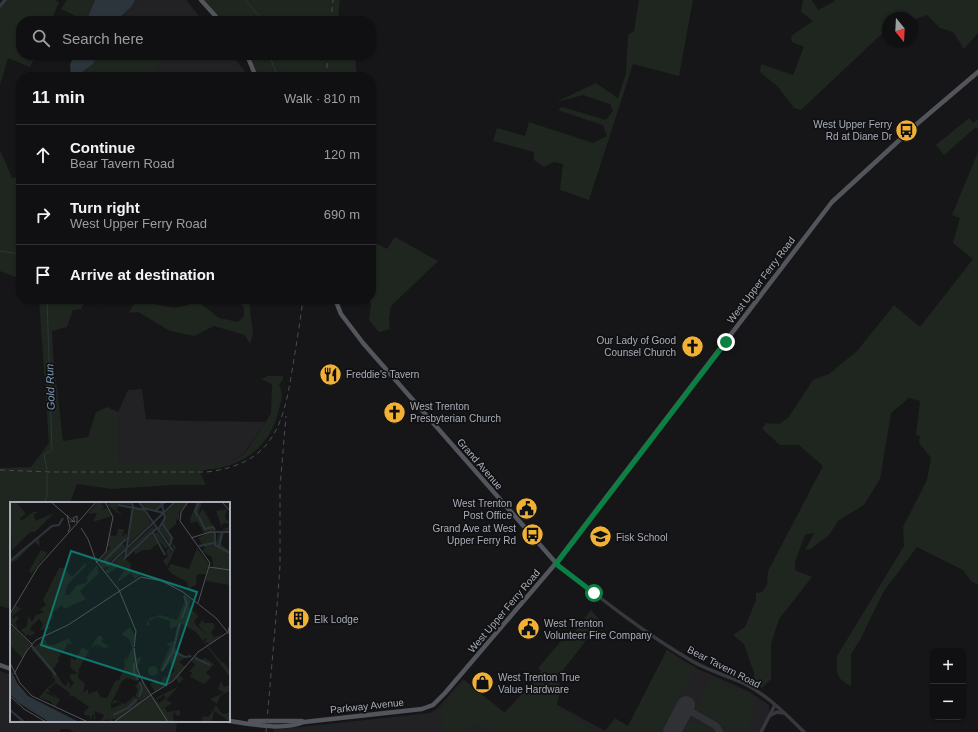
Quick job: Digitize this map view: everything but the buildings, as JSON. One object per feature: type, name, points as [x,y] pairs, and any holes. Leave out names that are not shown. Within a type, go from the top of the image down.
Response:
[{"type":"main road","points":[[201,0],[215,16]]},
{"type":"main road","points":[[249,60],[254,72]]},
{"type":"main road","name":"West Upper Ferry Road","points":[[431,706],[437,702],[459,678],[556,564],[828,207],[918,122],[978,72]]},
{"type":"main road","name":"Grand Avenue","points":[[337,304],[342,314],[363,343],[556,564]]},
{"type":"main road","points":[[0,665],[10,669]]},
{"type":"main road","name":"Parkway Avenue","points":[[230,720],[252,724],[297,724],[422,709],[431,706]]},
{"type":"street","points":[[0,6],[5,0]]},
{"type":"street","name":"Bear Tavern Road","points":[[556,564],[621,613],[691,660],[708,669],[750,686],[775,705],[804,732]]},
{"type":"street","points":[[761,732],[775,705]]},
{"type":"street","points":[[769,717],[775,713],[784,713]]},
{"type":"shaded area","points":[[5,0],[55,0],[59,2],[53,16],[16,16],[16,60],[34,60],[30,67],[8,58],[0,85],[0,6]]},
{"type":"shaded area","points":[[67,0],[95,0],[88,16],[76,16],[61,9]]},
{"type":"shaded area","points":[[95,0],[135,0],[131,7],[121,16],[88,16]]},
{"type":"shaded area","points":[[122,0],[186,0],[199,16],[114,16]]},
{"type":"shaded area","points":[[204,0],[340,0],[338,16],[218,16]]},
{"type":"shaded area","points":[[639,0],[693,0],[679,76],[633,64],[589,200],[560,190],[563,164],[554,162],[544,167],[534,160],[534,152],[493,141],[497,128],[525,136],[529,122],[593,143],[607,136],[603,125],[558,110],[562,107],[606,120],[613,111],[610,104],[583,95],[556,102],[596,83],[618,98],[626,73],[628,35],[634,31]]},
{"type":"shaded area","points":[[803,0],[812,0],[818,10],[835,1],[834,0],[978,0],[978,33],[964,49],[953,32],[940,28],[927,15],[918,18],[918,12],[882,12],[882,34],[801,110],[794,108],[778,87],[760,72],[761,64],[793,75],[804,47],[792,42],[791,36],[813,21],[801,12]]},
{"type":"shaded area","points":[[72,60],[95,60],[93,64],[82,72],[71,72],[70,65]]},
{"type":"shaded area","points":[[94,60],[236,60],[245,72],[88,72]]},
{"type":"shaded area","points":[[94,60],[163,60],[155,72],[80,72]]},
{"type":"shaded area","points":[[252,60],[355,60],[357,72],[257,72]]},
{"type":"shaded area","points":[[969,118],[973,123],[978,119],[978,130],[976,127],[944,155],[936,145]]},
{"type":"shaded area","points":[[0,150],[12,178],[16,177],[16,277],[0,271]]},
{"type":"shaded area","points":[[978,152],[978,585],[971,581],[963,570],[917,547],[884,591],[860,640],[851,654],[851,686],[839,677],[837,670],[837,656],[904,546],[903,527],[927,480],[931,458],[919,443],[920,436],[916,435],[920,401],[909,398],[891,413],[880,479],[864,505],[838,521],[829,535],[811,549],[805,550],[814,533],[805,535],[795,562],[795,570],[812,577],[779,619],[771,644],[771,679],[762,688],[754,683],[754,673],[744,644],[733,635],[745,627],[756,600],[756,593],[762,592],[767,585],[768,571],[823,466],[799,445],[780,445],[762,429],[766,423],[779,424],[788,418],[813,380],[829,374],[857,351],[894,305],[920,327],[973,259],[953,243],[960,218],[952,215]]},
{"type":"shaded area","points":[[395,237],[438,261],[391,306],[389,318],[390,329],[379,332],[369,320],[371,304],[376,304],[376,244],[387,249]]},
{"type":"shaded area","points":[[39,304],[84,304],[81,309],[73,310],[67,327],[52,331],[53,354],[63,441],[88,437],[96,412],[107,407],[118,412],[119,464],[227,464],[244,454],[271,413],[272,384],[261,379],[268,376],[283,376],[283,380],[279,384],[282,398],[275,422],[267,438],[254,452],[239,461],[222,467],[199,471],[206,485],[172,485],[112,489],[77,484],[70,502],[10,502],[10,609],[0,606],[0,468],[31,467],[49,443]]},
{"type":"shaded area","points":[[134,304],[156,304],[175,308],[189,304],[201,304],[219,318],[238,322],[244,316],[244,307],[241,304],[249,304],[253,333],[250,344],[245,335],[214,326],[194,336],[170,331],[138,312],[128,313]]},
{"type":"shaded area","points":[[142,389],[146,419],[266,422],[243,454],[227,464],[119,464],[118,412],[128,390]]},
{"type":"shaded area","points":[[591,610],[600,620],[589,637],[556,679],[561,687],[556,709],[599,732],[493,732],[477,724],[463,732],[444,732],[440,710],[464,680],[505,713],[525,693],[541,671],[538,668],[568,633],[572,635]]},
{"type":"shaded area","points":[[667,650],[698,669],[748,691],[769,705],[769,713],[759,732],[273,732],[273,730],[430,713],[438,708],[463,679],[504,713],[527,688],[605,731],[615,718],[628,726]]},
{"type":"shaded area","points":[[667,650],[695,669],[661,732],[607,732],[615,719],[628,726]]},
{"type":"shaded area","points":[[0,671],[10,675],[10,722],[177,722],[176,732],[74,732],[68,729],[61,729],[59,732],[0,732]]},
{"type":"shaded area","points":[[712,678],[736,691],[743,690],[753,696],[754,716],[746,732],[726,732],[717,721],[695,709]]},
{"type":"shaded area","points":[[693,722],[705,725],[715,732],[682,732],[685,727]]},
{"type":"waterway","points":[[245,0],[259,16]]},
{"type":"waterway","points":[[271,60],[276,72]]},
{"type":"waterway","name":"Gold Run","points":[[0,251],[16,253]]},
{"type":"waterway","name":"Gold Run","points":[[47,304],[52,450],[44,455],[47,470]]},
{"type":"waterway","name":"Gold Run","points":[[44,502],[47,496],[47,474]]},
{"type":"taxiway","points":[[685,708],[716,726],[720,732]]},
{"type":"runway","points":[[672,732],[686,705]]},
{"type":"railway","points":[[331,16],[333,0]]},
{"type":"railway","points":[[326,72],[328,60]]},
{"type":"railway","points":[[0,470],[51,472],[207,472],[229,468],[246,461],[260,452],[270,440],[278,426],[284,410],[292,371],[302,304]]},
{"type":"railway","points":[[266,732],[280,566],[280,487],[286,416]]},
{"type":"place","name":"West Upper Ferry Rd at Diane Dr","points":[[907,130]]},
{"type":"place","name":"Our Lady of Good Counsel Church","points":[[692,346]]},
{"type":"place","name":"Freddie's Tavern","points":[[331,374]]},
{"type":"place","name":"West Trenton Presbyterian Church","points":[[395,412]]},
{"type":"place","name":"West Trenton Post Office","points":[[527,509]]},
{"type":"place","name":"Grand Ave at West Upper Ferry Rd","points":[[532,534]]},
{"type":"place","name":"Fisk School","points":[[601,537]]},
{"type":"place","name":"Elk Lodge","points":[[298,619]]},
{"type":"place","name":"West Trenton Volunteer Fire Company","points":[[529,629]]},
{"type":"place","name":"West Trenton True Value Hardware","points":[[483,683]]},
{"type":"route","points":[[594,593],[556,564],[726,342]]}]
